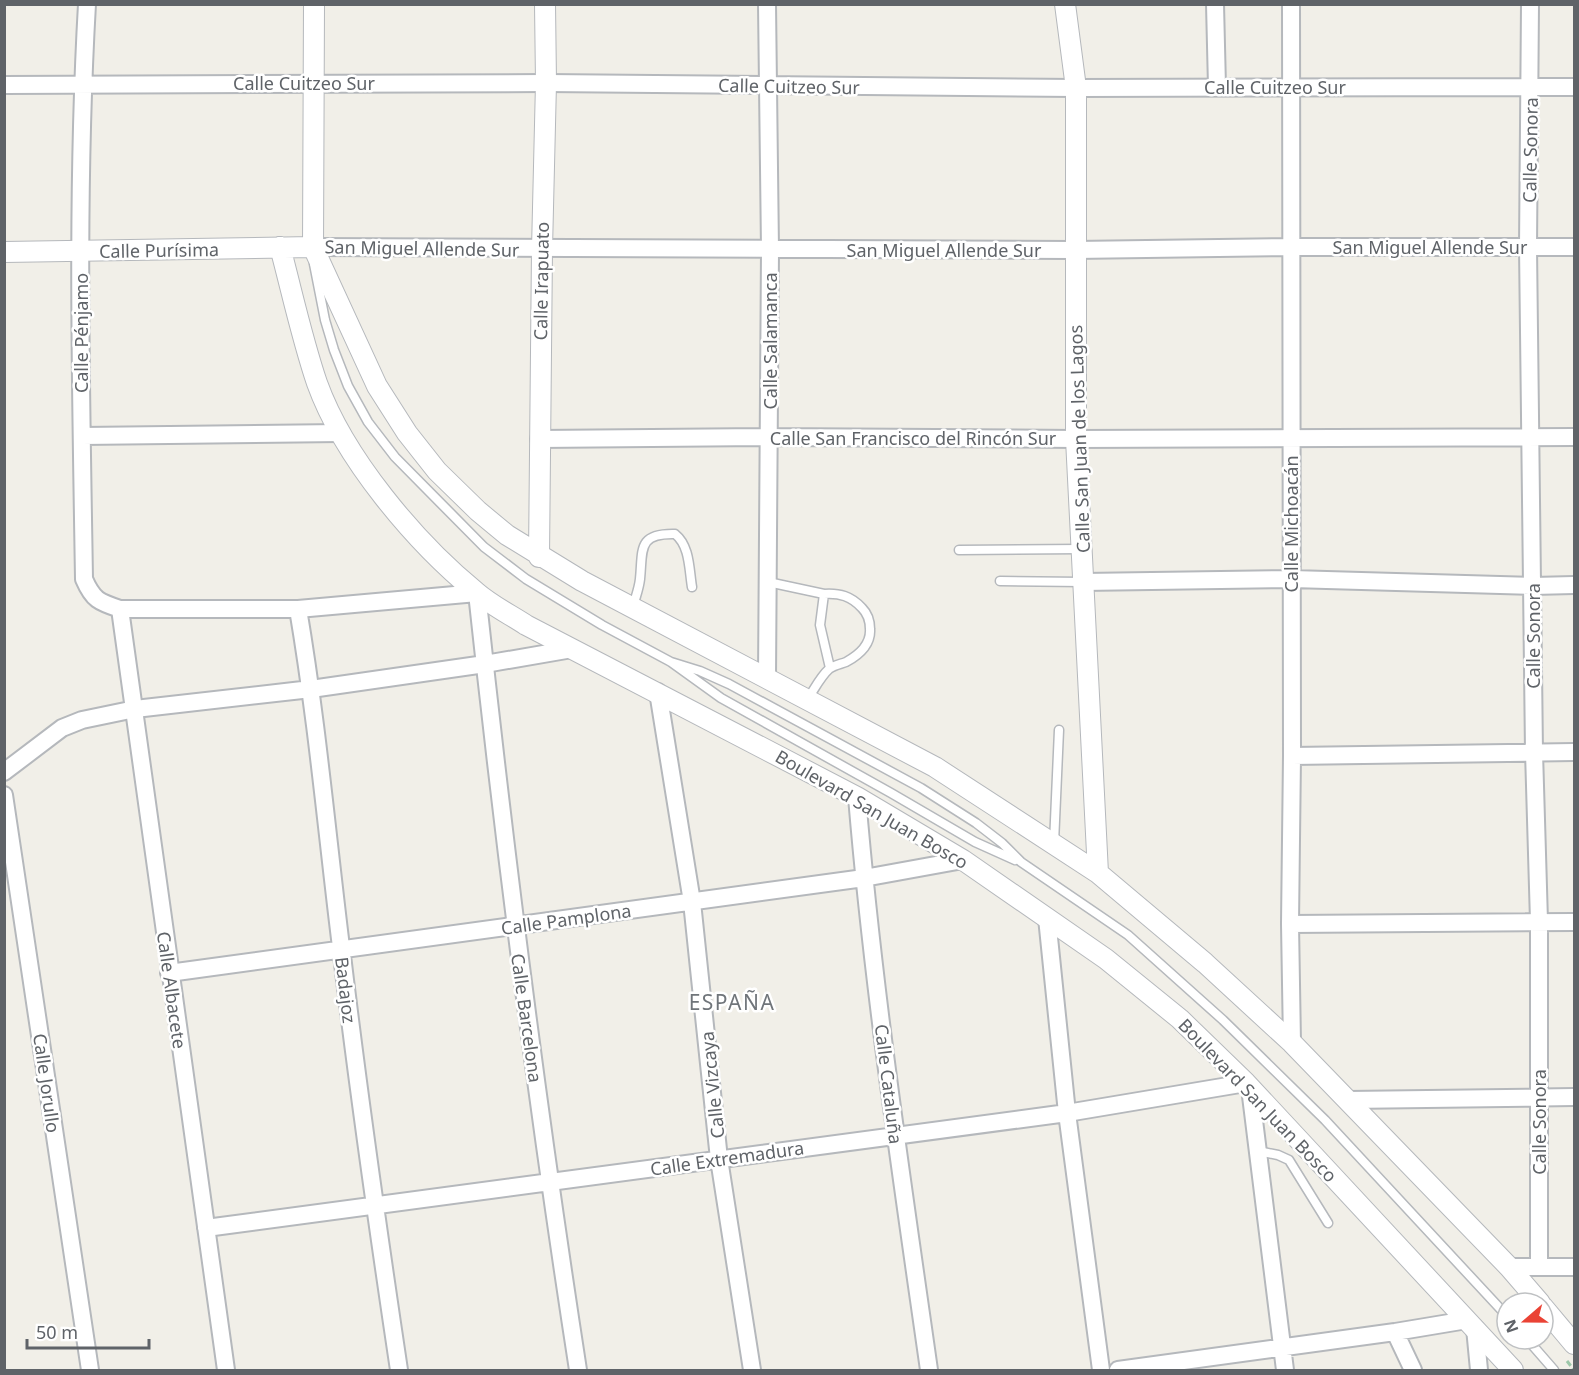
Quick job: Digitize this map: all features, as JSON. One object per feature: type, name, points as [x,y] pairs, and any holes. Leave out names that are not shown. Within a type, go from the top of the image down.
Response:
[{"type":"street","name":"Calle Pénjamo","points":[[87,4],[82,85],[81,252],[84,579],[98,601],[120,609]]},
{"type":"street","points":[[314,4],[313,247],[377,386],[407,433],[437,471],[507,535],[539,556],[934,767],[1098,873],[1205,963],[1292,1043],[1530,1291]]},
{"type":"street","name":"Calle Irapuato","points":[[539,556],[546,83],[545,4]]},
{"type":"street","name":"Calle Salamanca","points":[[767,4],[770,250],[767,678]]},
{"type":"street","name":"Calle San Juan de los Lagos","points":[[1065,4],[1076,88],[1076,439],[1098,873]]},
{"type":"street","points":[[1215,4],[1217,87]]},
{"type":"street","name":"Calle Michoacán","points":[[1291,4],[1292,756],[1290,924],[1292,1043]]},
{"type":"street","name":"Calle Sonora","points":[[1530,4],[1528,247],[1534,752],[1539,921],[1539,1267]]},
{"type":"street","name":"Calle Cuitzeo Sur","points":[[4,85],[546,83],[1076,88],[1575,87]]},
{"type":"street","name":"Boulevard San Juan Bosco","points":[[280,247],[318,385],[341,433],[378,489],[411,530],[477,593],[526,625],[857,797],[963,860],[1106,958],[1180,1019],[1248,1085],[1513,1371]]},
{"type":"street","name":"Calle Purísima","points":[[4,252],[313,247]]},
{"type":"street","name":"San Miguel Allende Sur","points":[[313,247],[770,250],[1575,247]]},
{"type":"street","points":[[82,436],[341,433]]},
{"type":"street","name":"Calle San Francisco del Rincón Sur","points":[[539,438],[1575,437]]},
{"type":"street","points":[[1083,582],[1292,579],[1533,586],[1575,585]]},
{"type":"street","points":[[120,609],[298,609],[477,593]]},
{"type":"street","name":"Calle Barcelona","points":[[477,593],[515,927],[549,1184],[578,1371]]},
{"type":"street","name":"Calle Albacete","points":[[120,609],[226,1371]]},
{"type":"street","name":"Badajoz","points":[[298,609],[311,690],[374,1205],[399,1371]]},
{"type":"street","points":[[4,772],[62,728],[82,720],[135,709],[311,690],[572,649]]},
{"type":"street","name":"Calle Vizcaya","points":[[658,692],[692,902],[719,1159],[752,1371]]},
{"type":"street","points":[[1292,756],[1575,752]]},
{"type":"street","name":"Calle Jorullo","points":[[4,795],[90,1371]]},
{"type":"street","name":"Calle Cataluña","points":[[857,797],[864,878],[895,1135],[929,1371]]},
{"type":"street","name":"Calle Pamplona","points":[[169,973],[864,878],[963,860]]},
{"type":"street","points":[[1047,918],[1067,1113],[1101,1371]]},
{"type":"street","points":[[1290,924],[1575,922]]},
{"type":"street","points":[[1248,1085],[1285,1371]]},
{"type":"street","name":"Calle Extremadura","points":[[206,1228],[1067,1113],[1248,1085]]},
{"type":"street","points":[[1348,1100],[1575,1097]]},
{"type":"street","points":[[1509,1267],[1575,1267]]},
{"type":"street","points":[[1555,1321],[1575,1344]]},
{"type":"street","points":[[1118,1371],[1395,1332],[1471,1324],[1479,1371]]},
{"type":"street","points":[[1395,1332],[1413,1371]]},
{"type":"lane","points":[[313,247],[316,280],[334,350],[348,386],[368,422],[395,457],[484,547],[526,579],[602,625],[671,662],[729,684],[921,788],[976,823],[1002,843],[1021,862],[1128,935],[1223,1020],[1325,1120],[1495,1303]]},
{"type":"lane","points":[[633,607],[639,582],[642,546],[648,538],[675,534],[680,538],[688,560],[692,587]]},
{"type":"lane","points":[[959,550],[1082,549]]},
{"type":"lane","points":[[1000,581],[1083,582]]},
{"type":"lane","points":[[768,582],[824,594],[835,593],[855,601],[866,612],[870,626],[868,642],[862,651],[830,668],[807,700]]},
{"type":"lane","points":[[824,594],[820,626],[830,668]]},
{"type":"lane","points":[[671,662],[729,704],[975,842],[1021,862]]},
{"type":"lane","points":[[1054,844],[1059,730]]},
{"type":"lane","points":[[1258,1150],[1289,1160],[1328,1223]]},
{"type":"lane","points":[[1537,1351],[1554,1371]]},
{"type":"district","name":"ESPAÑA","points":[[732,1002]]}]
